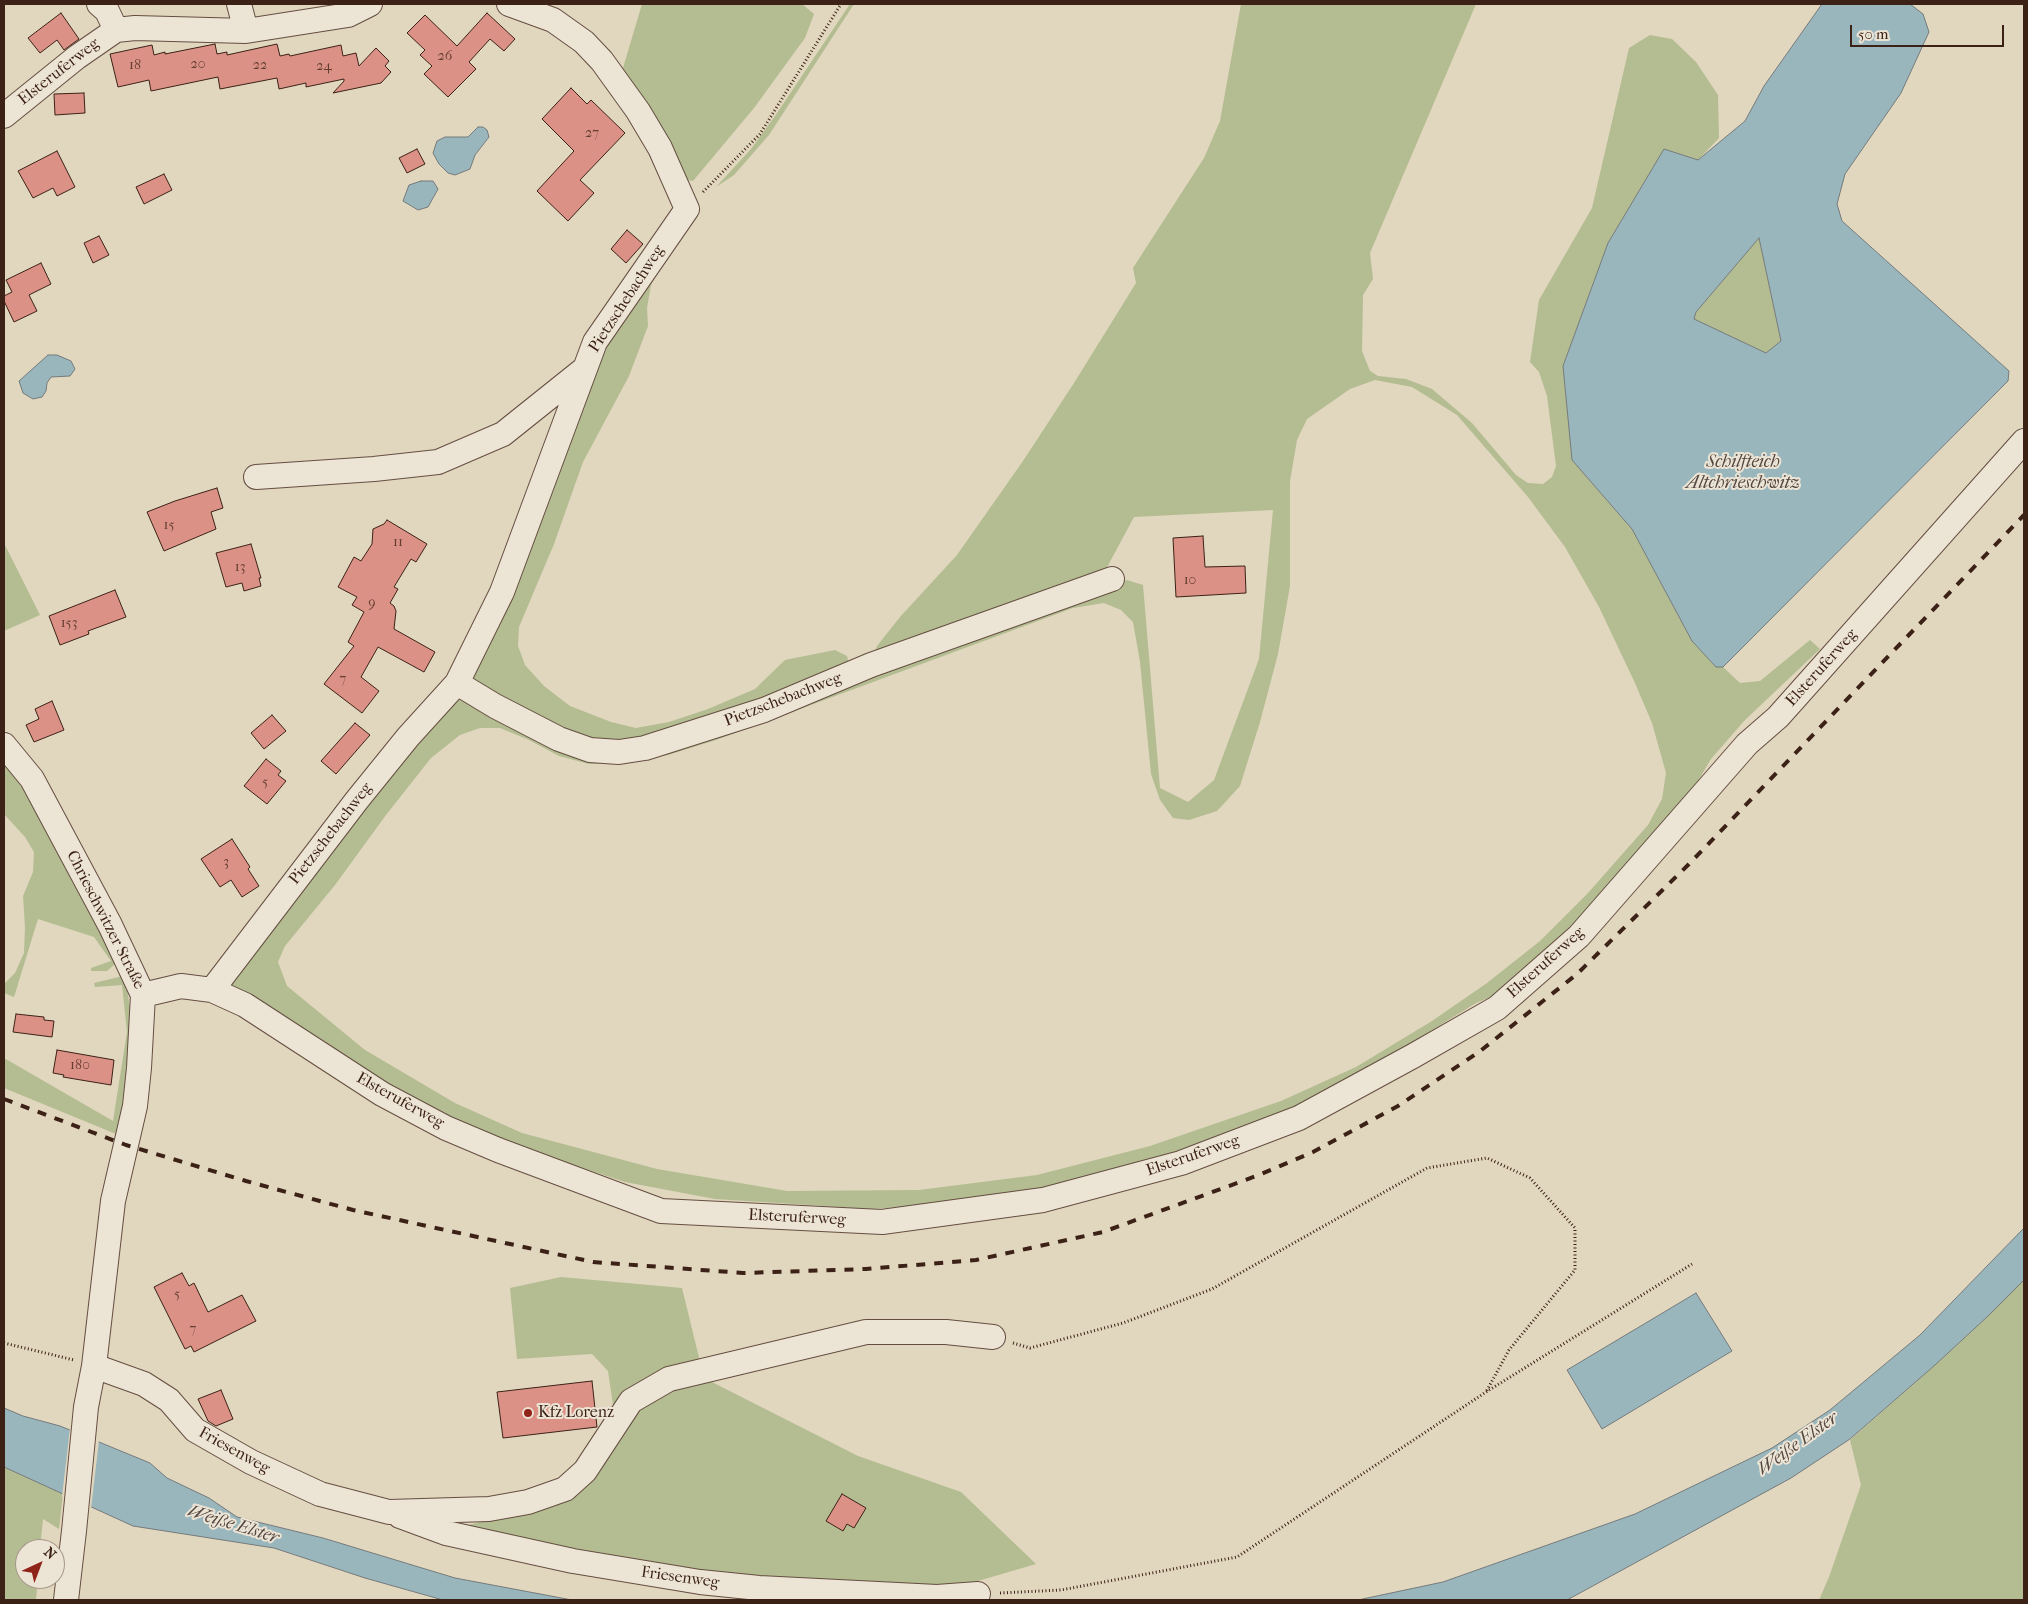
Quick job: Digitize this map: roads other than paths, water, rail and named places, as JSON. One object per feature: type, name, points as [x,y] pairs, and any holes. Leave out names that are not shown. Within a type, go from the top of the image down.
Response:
[{"type":"street","name":"Elsteruferweg","points":[[100,4],[107,11],[116,30]]},
{"type":"street","points":[[239,4],[246,31]]},
{"type":"street","name":"Elsteruferweg","points":[[4,116],[77,57],[116,30],[135,28],[246,31],[348,15],[370,4]]},
{"type":"street","name":"Pietzschebachweg","points":[[212,990],[357,800],[408,737],[457,683],[502,592],[595,342],[687,209],[660,148],[638,111],[602,61],[584,42],[553,20],[509,4]]},
{"type":"street","points":[[256,477],[374,469],[438,462],[503,434],[583,370]]},
{"type":"street","name":"Elsteruferweg","points":[[143,996],[181,986],[212,990],[245,1005],[382,1094],[446,1128],[498,1150],[661,1211],[882,1222],[1043,1200],[1181,1163],[1299,1118],[1414,1056],[1497,1008],[1578,936],[1747,744],[1778,718],[2024,441]]},
{"type":"street","name":"Pietzschebachweg","points":[[457,683],[495,706],[559,739],[590,750],[628,751],[645,748],[756,713],[872,665],[1112,579]]},
{"type":"street","name":"Chrieschwitzer Straße","points":[[4,745],[32,779],[110,925],[143,996],[135,1106],[113,1201],[94,1366]]},
{"type":"street","name":"Friesenweg","points":[[389,1512],[489,1508],[528,1502],[565,1489],[585,1471],[631,1401],[669,1379],[866,1332],[946,1332],[993,1337]]},
{"type":"street","points":[[66,1600],[86,1407],[94,1366]]},
{"type":"street","name":"Friesenweg","points":[[94,1366],[144,1384],[169,1400],[195,1430],[251,1462],[320,1494],[389,1512],[446,1533],[573,1561],[700,1582],[759,1588],[937,1597],[978,1594]]},
{"type":"water","name":"Schilfteich Altchrieschwitz","points":[[1822,4],[1910,4],[1923,14],[1929,32],[1901,93],[1845,174],[1837,204],[1842,221],[2009,371],[2008,381],[1723,667],[1716,667],[1692,641],[1632,529],[1572,460],[1563,366],[1608,243],[1664,149],[1698,160],[1745,121],[1764,86]],"holes":[[[1759,238],[1781,341],[1766,353],[1694,319],[1696,312]]]},
{"type":"water","points":[[478,127],[483,127],[487,130],[489,137],[475,155],[470,169],[455,175],[448,173],[439,164],[433,153],[437,141],[445,137],[468,137]]},
{"type":"water","points":[[421,181],[433,181],[438,189],[428,207],[418,210],[403,201],[409,185]]},
{"type":"water","points":[[48,355],[57,355],[71,361],[75,369],[70,376],[51,377],[42,397],[33,399],[23,393],[19,381]]},
{"type":"water","name":"Weiße Elster","points":[[2024,1228],[2024,1280],[1935,1365],[1850,1439],[1791,1478],[1567,1600],[1358,1600],[1443,1582],[1635,1514],[1772,1448],[1830,1410],[1920,1335]]},
{"type":"water","points":[[1696,1293],[1732,1351],[1602,1429],[1567,1370]]},
{"type":"water","name":"Weiße Elster","points":[[4,1408],[23,1416],[60,1426],[150,1463],[167,1478],[209,1498],[237,1517],[323,1538],[455,1578],[572,1600],[443,1600],[365,1578],[274,1548],[133,1526],[4,1467]]},
{"type":"railway","points":[[4,1099],[126,1145],[246,1181],[353,1210],[593,1262],[743,1273],[866,1269],[976,1260],[1103,1232],[1259,1175],[1313,1152],[1398,1106],[1479,1052],[1577,974],[1689,864],[2024,515]]},
{"type":"place","name":"Kfz Lorenz","points":[[528,1413]]}]
